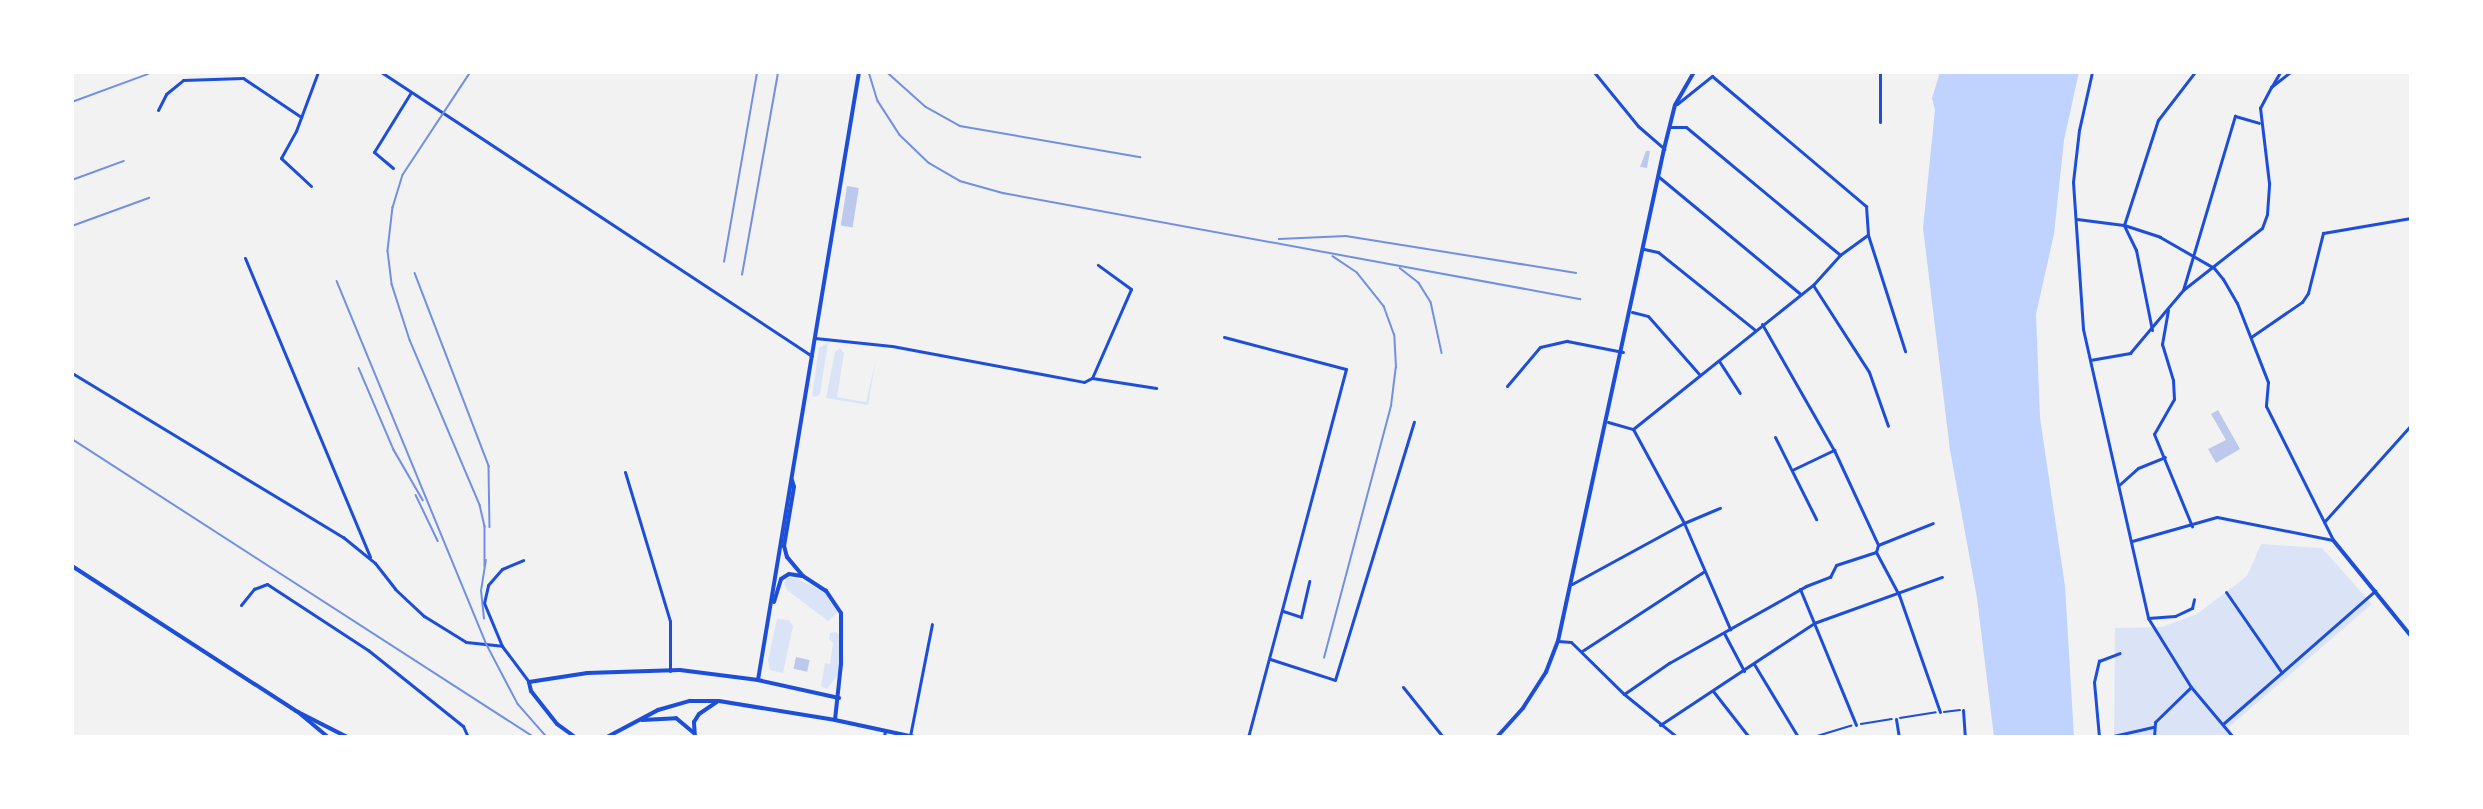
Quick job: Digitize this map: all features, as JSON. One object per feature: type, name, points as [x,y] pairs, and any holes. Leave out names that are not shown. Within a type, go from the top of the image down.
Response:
[{"type":"main road","points":[[758,680],[859,72]]},
{"type":"main road","points":[[1497,737],[1523,708],[1546,672],[1558,640],[1632,312],[1664,149],[1675,105],[1694,72]]},
{"type":"main road","points":[[791,478],[795,487],[784,546],[788,557],[802,576],[826,591],[841,614],[839,698],[835,720]]},
{"type":"main road","points":[[2333,540],[2411,636]]},
{"type":"main road","points":[[72,566],[297,712],[328,737]]},
{"type":"main road","points":[[772,604],[781,579],[789,574],[802,576]]},
{"type":"main road","points":[[575,737],[557,724],[531,691],[530,682],[587,674],[670,671],[758,680],[839,698]]},
{"type":"main road","points":[[607,737],[622,727],[675,703],[719,701],[835,720],[912,736]]},
{"type":"main road","points":[[635,721],[676,718],[694,735],[699,714],[719,701]]},
{"type":"main road","points":[[297,712],[347,737]]},
{"type":"street","points":[[311,186],[280,158],[301,117],[318,72]]},
{"type":"street","points":[[381,72],[812,356]]},
{"type":"street","points":[[1593,72],[1638,126],[1664,149]]},
{"type":"street","points":[[1880,72],[1880,122]]},
{"type":"street","points":[[2092,72],[2074,172],[2079,290],[2090,360],[2132,541],[2136,576],[2148,618],[2191,687],[2224,723],[2233,737]]},
{"type":"street","points":[[2091,77],[2096,72]]},
{"type":"street","points":[[2152,330],[2136,250],[2124,225],[2158,120],[2195,72]]},
{"type":"street","points":[[2090,360],[2130,353],[2152,330],[2183,290],[2214,268],[2266,221],[2269,178],[2259,123],[2262,102],[2280,72]]},
{"type":"street","points":[[2271,87],[2290,72]]},
{"type":"street","points":[[1675,105],[1712,76],[1866,206],[1868,235],[1905,351]]},
{"type":"street","points":[[158,110],[166,94],[183,80],[243,78],[301,117]]},
{"type":"street","points":[[393,168],[374,152],[411,92]]},
{"type":"street","points":[[2183,290],[2191,254],[2235,116],[2259,123]]},
{"type":"street","points":[[1671,127],[1686,127],[1840,255]]},
{"type":"street","points":[[1659,177],[1799,293]]},
{"type":"street","points":[[2251,337],[2302,302],[2308,293],[2323,233],[2411,218]]},
{"type":"street","points":[[2077,219],[2124,225],[2168,240],[2214,268],[2232,293],[2251,337],[2269,387],[2266,406],[2333,540]]},
{"type":"street","points":[[1633,429],[1719,361],[1799,293],[1813,285],[1840,255],[1868,235]]},
{"type":"street","points":[[1644,249],[1658,252],[1755,330]]},
{"type":"street","points":[[245,258],[371,559]]},
{"type":"street","points":[[1092,378],[1131,289],[1098,265]]},
{"type":"street","points":[[1813,285],[1869,372],[1888,426]]},
{"type":"street","points":[[2168,309],[2162,345],[2173,380],[2174,399],[2154,434],[2192,526]]},
{"type":"street","points":[[1632,312],[1648,316],[1700,375]]},
{"type":"street","points":[[1762,324],[1834,450],[1878,545],[1876,552],[1899,595],[1940,712]]},
{"type":"street","points":[[1224,337],[1346,369],[1248,737]]},
{"type":"street","points":[[815,338],[892,346],[1084,382],[1092,378],[1156,388]]},
{"type":"street","points":[[1507,386],[1540,347],[1567,342],[1623,352]]},
{"type":"street","points":[[1719,361],[1740,393]]},
{"type":"street","points":[[72,373],[343,537],[371,559],[412,607],[452,635],[466,642],[502,646]]},
{"type":"street","points":[[1270,659],[1335,680],[1414,422]]},
{"type":"street","points":[[1608,422],[1633,429],[1684,523],[1703,572],[1730,630]]},
{"type":"street","points":[[2324,522],[2411,425]]},
{"type":"street","points":[[1775,437],[1816,519]]},
{"type":"street","points":[[1792,471],[1834,450]]},
{"type":"street","points":[[2119,485],[2138,468],[2165,456]]},
{"type":"street","points":[[625,472],[670,621],[670,671]]},
{"type":"street","points":[[1572,584],[1684,523],[1720,508]]},
{"type":"street","points":[[2132,541],[2223,518],[2333,540]]},
{"type":"street","points":[[1878,545],[1933,523]]},
{"type":"street","points":[[1624,694],[1800,589],[1830,577],[1836,565],[1876,552]]},
{"type":"street","points":[[523,560],[502,569],[488,585],[484,603],[502,646],[530,682]]},
{"type":"street","points":[[1582,651],[1703,572]]},
{"type":"street","points":[[1660,725],[1744,671],[1779,643],[1814,623],[1899,595],[1942,577]]},
{"type":"street","points":[[1282,611],[1301,617],[1309,580]]},
{"type":"street","points":[[241,605],[254,589],[267,584],[368,650],[464,726],[468,737]]},
{"type":"street","points":[[1800,589],[1856,725]]},
{"type":"street","points":[[2224,723],[2375,591]]},
{"type":"street","points":[[2226,592],[2282,674]]},
{"type":"street","points":[[2148,618],[2186,611],[2194,599]]},
{"type":"street","points":[[912,736],[932,624]]},
{"type":"street","points":[[1724,633],[1744,671]]},
{"type":"street","points":[[1558,640],[1570,642],[1582,651],[1624,694],[1674,736]]},
{"type":"street","points":[[2099,737],[2094,682],[2099,661],[2120,653]]},
{"type":"street","points":[[1754,664],[1798,737]]},
{"type":"street","points":[[1403,687],[1443,737]]},
{"type":"street","points":[[2154,737],[2153,727],[2160,715],[2191,687]]},
{"type":"street","points":[[1713,691],[1749,737]]},
{"type":"street","points":[[1963,710],[1965,737]]},
{"type":"street","points":[[1896,719],[1899,737]]},
{"type":"street","points":[[2109,737],[2153,727]]},
{"type":"street","points":[[884,737],[885,731]]},
{"type":"path","points":[[1814,737],[1856,725],[1963,710]]},
{"type":"shaded area","points":[[828,343],[820,394],[816,397],[812,396],[819,348]]},
{"type":"shaded area","points":[[840,348],[844,353],[837,397],[866,402],[876,359],[868,405],[826,398],[835,352]]},
{"type":"shaded area","points":[[2261,544],[2322,548],[2372,604],[2229,727],[2234,737],[2114,737],[2115,628],[2162,627],[2197,614],[2247,576]]},
{"type":"shaded area","points":[[787,578],[796,578],[824,592],[838,612],[828,621],[787,590],[784,583]]},
{"type":"shaded area","points":[[777,619],[789,620],[793,626],[783,673],[770,670],[768,660]]},
{"type":"shaded area","points":[[836,632],[840,635],[839,673],[827,689],[821,686],[825,663],[830,664],[833,643],[829,639],[830,633]]},
{"type":"water","points":[[1940,72],[2079,72],[2064,140],[2054,234],[2036,314],[2040,418],[2065,586],[2074,737],[1994,737],[1977,598],[1950,450],[1923,228],[1935,110],[1932,98]]},
{"type":"building","points":[[1646,151],[1650,151],[1647,168],[1640,167]]},
{"type":"building","points":[[847,186],[859,188],[853,227],[841,226]]},
{"type":"building","points":[[2218,410],[2240,449],[2216,463],[2208,449],[2226,440],[2211,414]]},
{"type":"building","points":[[796,657],[810,660],[807,672],[794,669]]},
{"type":"railway","points":[[471,72],[403,175],[393,207],[388,251],[392,284],[410,340],[480,505],[485,526],[485,566]]},
{"type":"railway","points":[[724,262],[757,72]]},
{"type":"railway","points":[[742,275],[778,72]]},
{"type":"railway","points":[[869,72],[878,101],[900,135],[929,163],[960,181],[1003,193],[1580,299]]},
{"type":"railway","points":[[887,72],[926,107],[960,126],[1140,157]]},
{"type":"railway","points":[[72,102],[148,74]]},
{"type":"railway","points":[[72,180],[124,161]]},
{"type":"railway","points":[[72,226],[149,198]]},
{"type":"railway","points":[[1279,239],[1346,236],[1576,273]]},
{"type":"railway","points":[[1324,658],[1391,406],[1396,368],[1394,335],[1384,307],[1357,273],[1333,257]]},
{"type":"railway","points":[[1400,268],[1419,283],[1431,302],[1442,353]]},
{"type":"railway","points":[[415,273],[489,466],[490,527]]},
{"type":"railway","points":[[337,281],[486,643],[518,704],[547,737]]},
{"type":"railway","points":[[359,368],[394,450],[423,500]]},
{"type":"railway","points":[[72,439],[534,737]]},
{"type":"railway","points":[[416,495],[438,541]]},
{"type":"railway","points":[[484,619],[481,591],[486,560]]}]
